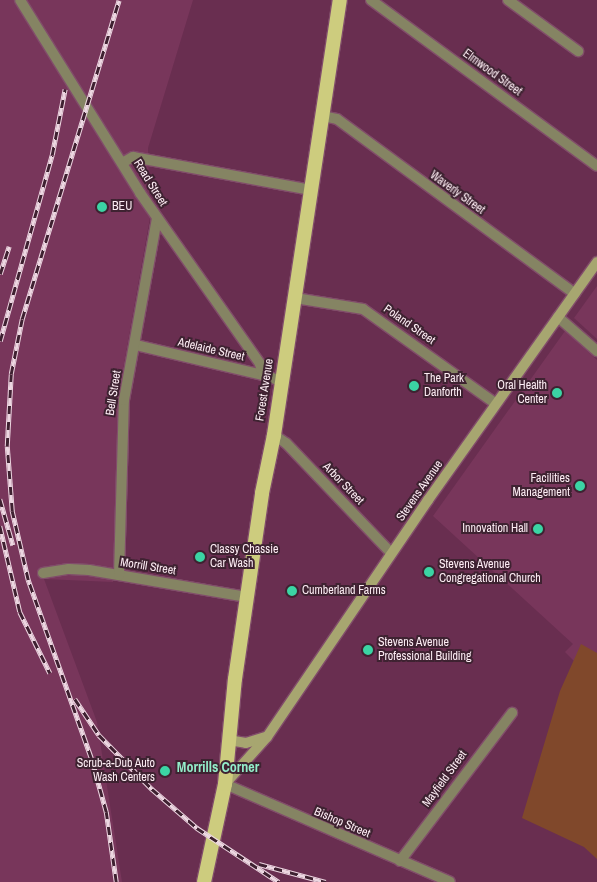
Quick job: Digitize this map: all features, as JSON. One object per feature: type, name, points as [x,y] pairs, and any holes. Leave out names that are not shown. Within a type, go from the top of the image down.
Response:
[{"type":"highway","name":"Forest Avenue","points":[[204,882],[225,784],[228,740],[262,493],[274,435],[340,0]]},
{"type":"main road","name":"Stevens Avenue","points":[[225,784],[267,737],[391,553],[597,262]]},
{"type":"main road","points":[[228,740],[246,743],[267,737]]},
{"type":"street","name":"Read Street","points":[[20,0],[157,218],[260,364],[263,375]]},
{"type":"street","name":"Elmwood Street","points":[[372,0],[597,166]]},
{"type":"street","points":[[508,0],[578,51]]},
{"type":"street","name":"Waverly Street","points":[[322,116],[337,120],[574,294]]},
{"type":"street","points":[[122,163],[133,157],[311,190]]},
{"type":"street","name":"Bell Street","points":[[119,575],[122,420],[157,218]]},
{"type":"street","name":"Poland Street","points":[[295,298],[363,309],[496,404]]},
{"type":"street","points":[[558,318],[597,351]]},
{"type":"street","name":"Adelaide Street","points":[[136,345],[281,381]]},
{"type":"street","name":"Arbor Street","points":[[274,435],[286,443],[391,553]]},
{"type":"street","name":"Morrill Street","points":[[43,573],[69,568],[247,597]]},
{"type":"street","name":"Mayfield Street","points":[[400,861],[512,713]]},
{"type":"street","name":"Bishop Street","points":[[225,784],[450,882]]},
{"type":"shaded area","points":[[0,0],[193,0],[148,148],[150,218],[118,398],[113,582],[44,579],[97,722],[122,882],[0,882]]},
{"type":"shaded area","points":[[597,286],[597,339],[574,318]]},
{"type":"shaded area","points":[[565,331],[597,360],[597,684],[565,652],[573,644],[433,516]]},
{"type":"shaded area","points":[[581,644],[597,653],[597,859],[584,847],[522,818],[560,691]]},
{"type":"railway","points":[[116,882],[106,812],[91,758],[28,580],[12,511],[7,446],[11,374],[22,319],[119,0]]},
{"type":"railway","points":[[0,341],[52,155],[65,89]]},
{"type":"railway","points":[[0,274],[9,246]]},
{"type":"railway","points":[[0,499],[13,545]]},
{"type":"railway","points":[[0,526],[20,612],[50,673]]},
{"type":"railway","points":[[75,699],[99,735],[152,789],[197,828],[279,882]]},
{"type":"railway","points":[[259,864],[326,882]]},
{"type":"place","name":"BEU","points":[[102,207]]},
{"type":"place","name":"The Park Danforth","points":[[414,386]]},
{"type":"place","name":"Oral Health Center","points":[[557,393]]},
{"type":"place","name":"Facilities Management","points":[[580,486]]},
{"type":"place","name":"Innovation Hall","points":[[538,529]]},
{"type":"place","name":"Classy Chassie Car Wash","points":[[200,557]]},
{"type":"place","name":"Stevens Avenue Congregational Church","points":[[429,572]]},
{"type":"place","name":"Cumberland Farms","points":[[292,591]]},
{"type":"place","name":"Stevens Avenue Professional Building","points":[[368,650]]},
{"type":"place","name":"Scrub-a-Dub Auto Wash Centers","points":[[165,771]]},
{"type":"district","name":"Morrills Corner","points":[[218,767]]}]
